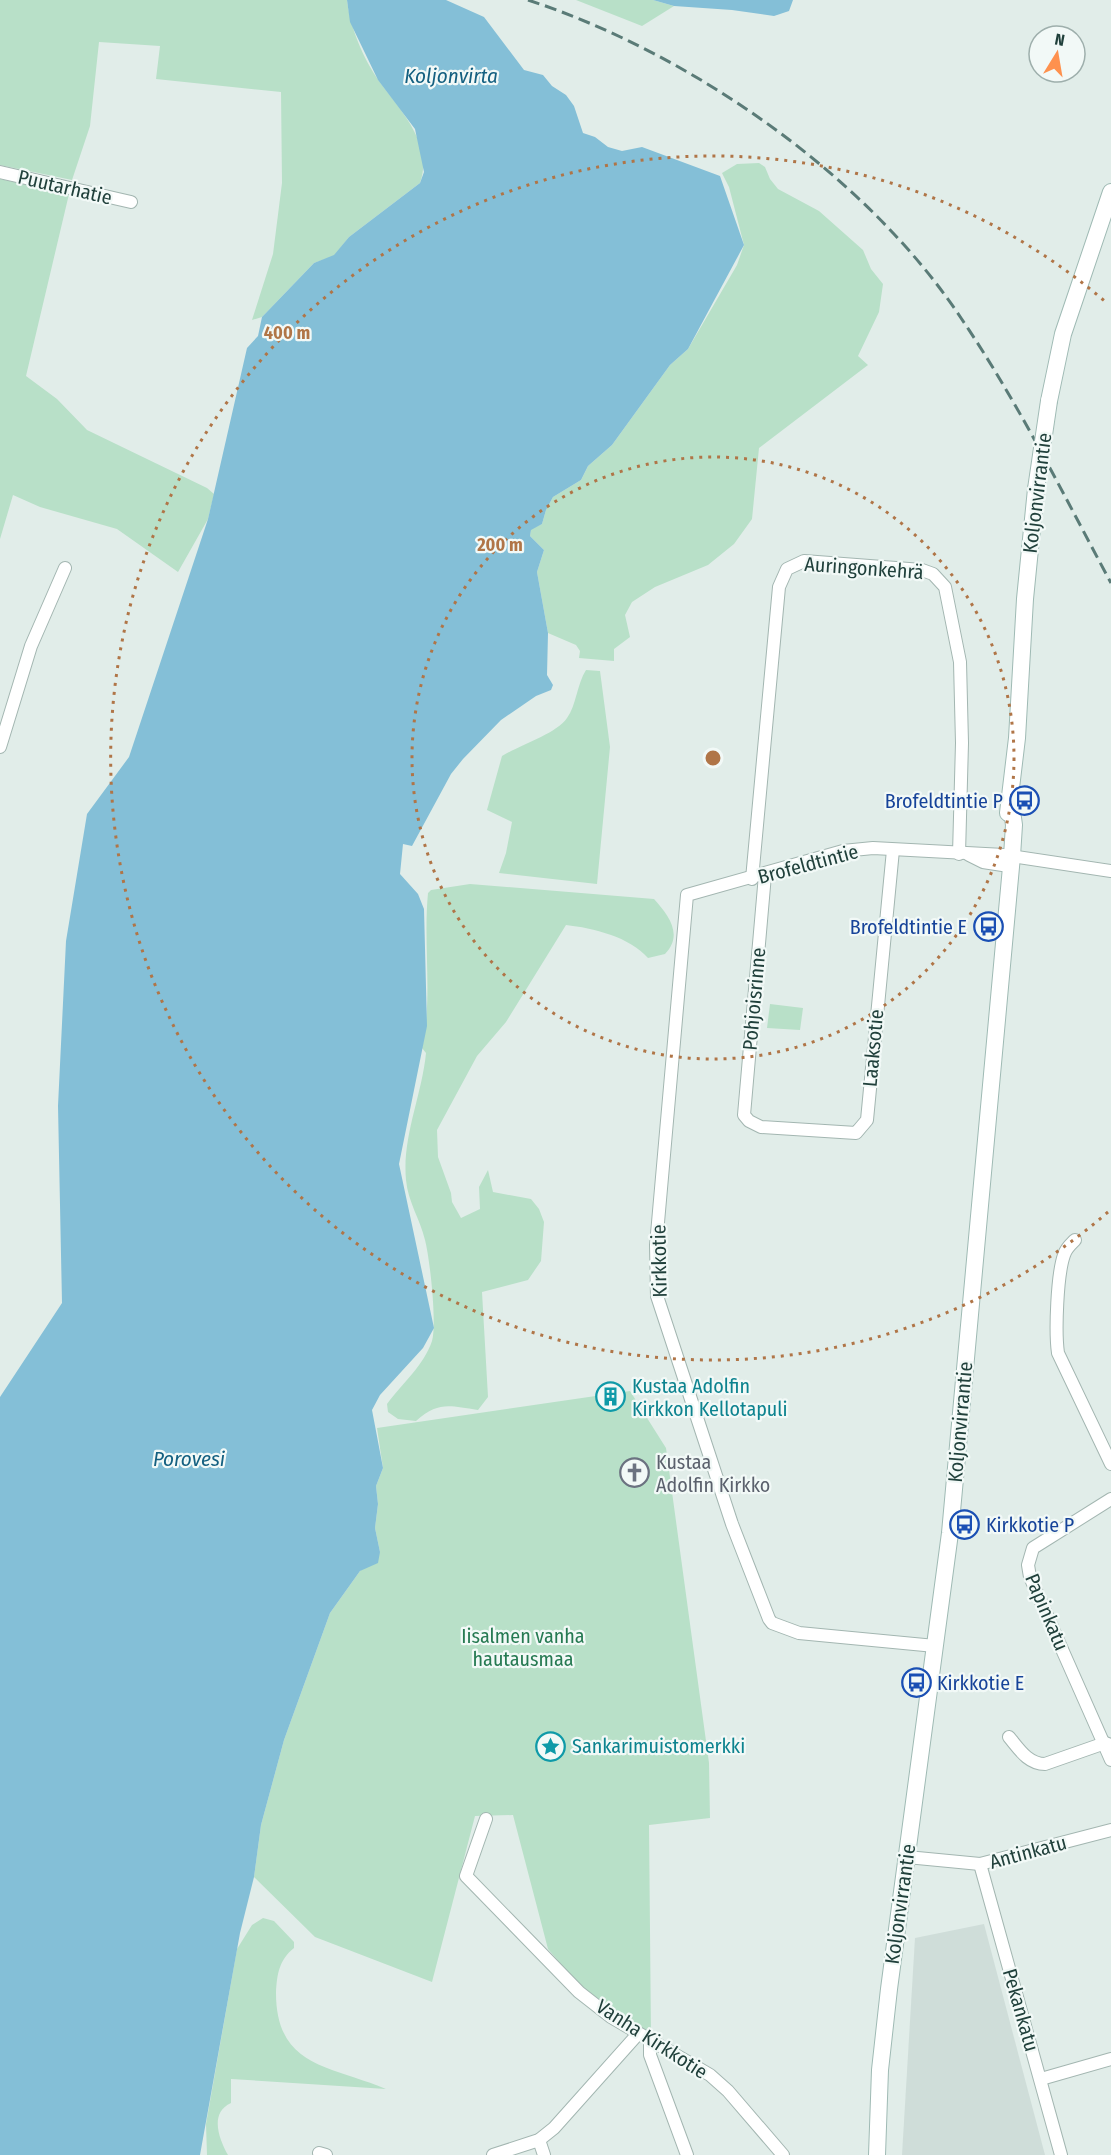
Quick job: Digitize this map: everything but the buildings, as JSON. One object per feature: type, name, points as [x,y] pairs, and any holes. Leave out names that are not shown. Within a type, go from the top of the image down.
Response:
[{"type":"main road","name":"Koljonvirrantie","points":[[877,2155],[880,2070],[950,1533],[974,1284],[1008,859],[1014,825],[1011,804],[1036,489],[1049,401],[1063,334],[1111,192]]},
{"type":"street","name":"Puutarhatie","points":[[0,172],[130,202]]},
{"type":"street","name":"Auringonkehrä","points":[[752,879],[779,587],[787,569],[804,561],[922,570],[933,574],[945,586],[960,662],[963,854]]},
{"type":"street","points":[[0,747],[5,705],[65,568]]},
{"type":"street","name":"Brofeldtintie","points":[[687,895],[855,849],[963,854],[983,862],[1008,859],[1111,871]]},
{"type":"street","name":"Laaksotie","points":[[749,1121],[761,1128],[849,1134],[856,1133],[865,1125],[893,850]]},
{"type":"street","name":"Pohjoisrinne","points":[[749,1121],[743,1109],[765,875]]},
{"type":"street","name":"Kirkkotie","points":[[687,895],[656,1245],[657,1296],[670,1340],[732,1524],[763,1610],[772,1623],[799,1633],[935,1646]]},
{"type":"street","points":[[1075,1240],[1067,1247],[1062,1260],[1056,1339],[1058,1353],[1111,1464]]},
{"type":"street","name":"Papinkatu","points":[[1111,1499],[1033,1548],[1028,1565],[1030,1577],[1108,1744],[1111,1760]]},
{"type":"street","points":[[1009,1737],[1026,1757],[1038,1764],[1045,1764],[1108,1744]]},
{"type":"street","name":"Vanha Kirkkotie","points":[[486,1819],[466,1876],[579,1992],[637,2035],[710,2075],[728,2091],[783,2155]]},
{"type":"street","name":"Antinkatu","points":[[908,1857],[980,1864],[1111,1830]]},
{"type":"street","name":"Pekankatu","points":[[980,1864],[1061,2155]]},
{"type":"street","points":[[493,2155],[540,2140],[554,2128],[637,2035]]},
{"type":"street","points":[[650,2042],[650,2055],[687,2155]]},
{"type":"street","points":[[1041,2079],[1111,2059]]},
{"type":"street","points":[[540,2140],[544,2155]]},
{"type":"shaded area","points":[[984,1924],[1045,2155],[902,2155],[915,1938]]},
{"type":"green space","points":[[0,0],[347,0],[354,31],[368,62],[413,128],[419,141],[423,169],[420,183],[349,237],[334,256],[314,263],[262,317],[252,320],[273,254],[282,183],[281,92],[156,79],[160,46],[99,42],[90,126],[72,180],[0,165]]},
{"type":"green space","points":[[576,0],[653,0],[674,6],[642,26]]},
{"type":"green space","points":[[759,163],[765,167],[770,179],[778,189],[819,211],[863,250],[871,269],[883,284],[879,312],[858,356],[868,365],[759,448],[752,519],[734,544],[708,565],[655,587],[632,602],[625,615],[630,637],[614,649],[614,661],[579,658],[580,651],[576,645],[548,633],[537,572],[544,550],[530,536],[531,529],[542,524],[553,497],[581,480],[588,466],[612,445],[670,365],[688,349],[737,265],[744,245],[729,187],[722,173],[737,164]]},
{"type":"green space","points":[[0,179],[69,194],[26,376],[57,399],[87,430],[207,488],[214,494],[208,519],[178,572],[117,529],[40,507],[13,495],[0,539]]},
{"type":"green space","points":[[586,670],[600,671],[610,747],[597,884],[499,873],[506,853],[512,822],[487,810],[502,756],[562,724],[570,713]]},
{"type":"green space","points":[[470,884],[654,899],[669,918],[674,932],[671,947],[665,954],[648,958],[621,939],[588,928],[566,925],[506,1022],[477,1056],[437,1130],[438,1157],[452,1202],[461,1218],[480,1209],[479,1187],[488,1170],[493,1192],[531,1199],[539,1209],[544,1222],[541,1261],[528,1280],[482,1292],[488,1397],[478,1410],[445,1406],[431,1410],[416,1421],[398,1419],[388,1412],[387,1404],[424,1358],[432,1341],[434,1321],[427,1249],[406,1180],[407,1148],[426,1053],[422,1048],[427,1010],[428,893],[431,890]]},
{"type":"green space","points":[[770,1004],[803,1008],[800,1030],[767,1028]]},
{"type":"green space","name":"Iisalmen vanha hautausmaa","points":[[630,1391],[666,1448],[709,1763],[710,1818],[649,1825],[651,2037],[586,1993],[548,1949],[513,1815],[475,1816],[432,1982],[315,1937],[254,1877],[261,1825],[284,1740],[330,1613],[360,1571],[380,1552],[375,1528],[378,1504],[376,1486],[383,1468],[377,1428]]},
{"type":"green space","points":[[263,1918],[274,1921],[294,1942],[294,1948],[285,1957],[280,1968],[276,1986],[279,2018],[286,2036],[297,2050],[311,2060],[386,2089],[231,2079],[231,2103],[224,2107],[218,2120],[219,2134],[228,2155],[207,2155],[206,2124],[237,1949],[252,1925]]},
{"type":"water","name":"Porovesi","points":[[347,0],[446,0],[484,17],[524,70],[543,75],[552,86],[566,95],[574,106],[583,133],[595,137],[608,147],[622,151],[642,147],[720,176],[744,245],[688,349],[670,365],[612,445],[588,466],[581,480],[553,497],[542,524],[531,530],[530,536],[544,550],[537,572],[548,633],[547,675],[553,685],[551,690],[536,696],[501,720],[463,759],[451,774],[412,846],[403,844],[400,874],[418,894],[424,909],[427,1026],[399,1164],[434,1328],[423,1348],[380,1395],[372,1410],[383,1468],[376,1486],[378,1504],[375,1528],[380,1552],[378,1563],[360,1571],[330,1613],[284,1740],[261,1825],[254,1877],[240,1933],[200,2155],[0,2155],[0,1397],[62,1303],[58,1106],[66,941],[87,814],[129,757],[208,519],[247,348],[258,336],[262,317],[314,263],[334,255],[349,237],[420,183],[424,172],[415,129],[378,80],[350,22]]},
{"type":"water","points":[[653,0],[793,0],[789,11],[774,16],[674,6]]},
{"type":"railway","points":[[528,0],[589,23],[651,52],[711,86],[770,125],[825,169],[876,215],[922,265],[982,350],[1002,382],[1111,583]]},
{"type":"place","name":"Brofeldtintie P","points":[[1024,801]]},
{"type":"place","name":"Brofeldtintie E","points":[[988,927]]},
{"type":"place","name":"Kustaa Adolfin Kirkkon Kellotapuli","points":[[611,1397]]},
{"type":"place","name":"Kustaa Adolfin Kirkko","points":[[635,1473]]},
{"type":"place","name":"Kirkkotie P","points":[[965,1525]]},
{"type":"place","name":"Kirkkotie E","points":[[916,1683]]},
{"type":"place","name":"Sankarimuistomerkki","points":[[551,1746]]},
{"type":"water label","name":"Koljonvirta","points":[[451,76]]}]
